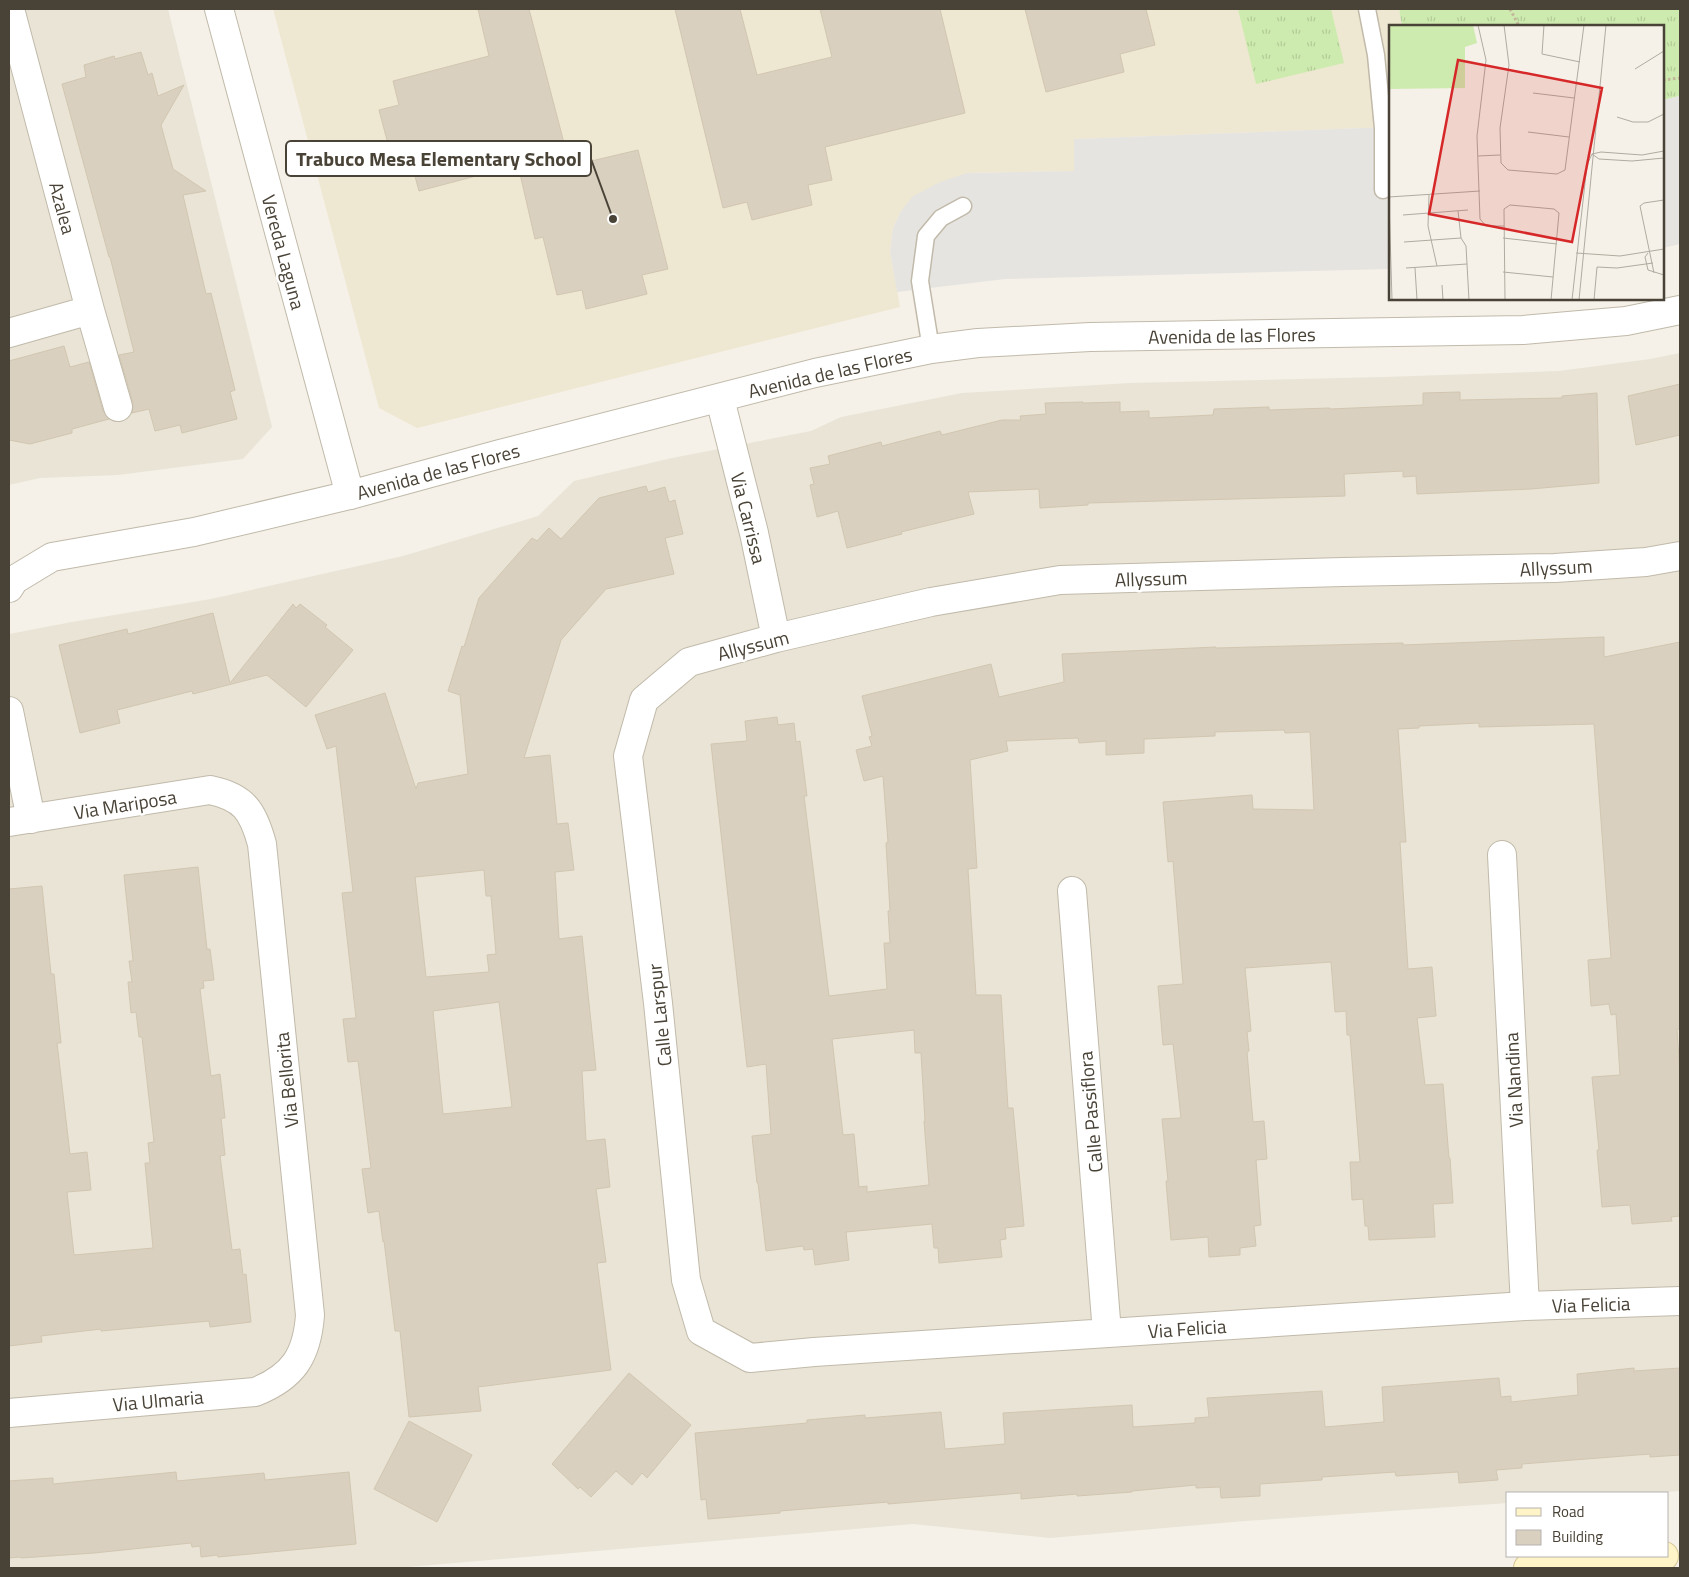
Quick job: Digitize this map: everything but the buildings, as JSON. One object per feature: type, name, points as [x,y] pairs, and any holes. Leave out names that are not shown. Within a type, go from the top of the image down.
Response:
[{"type":"main road","points":[[1528,1568],[1653,1557]]},
{"type":"street","name":"Azalea","points":[[10,9],[90,310],[118,407]]},
{"type":"street","name":"Vereda Laguna","points":[[219,9],[350,495]]},
{"type":"street","points":[[9,333],[90,310]]},
{"type":"street","name":"Avenida de las Flores","points":[[9,588],[14,580],[52,557],[194,532],[350,495],[500,454],[815,373],[931,349],[978,343],[1090,337],[1523,330],[1626,321],[1680,310]]},
{"type":"street","name":"Via Carrissa","points":[[720,398],[754,533],[776,638]]},
{"type":"street","name":"Allyssum","points":[[644,700],[690,662],[776,638],[931,602],[1060,580],[1556,568],[1646,562],[1680,556]]},
{"type":"street","name":"Calle Larspur","points":[[644,700],[628,756],[658,1003],[686,1280],[702,1331]]},
{"type":"street","points":[[9,711],[20,821]]},
{"type":"street","name":"Via Mariposa","points":[[20,821],[210,790],[225,793],[239,801]]},
{"type":"street","name":"Via Bellorita","points":[[239,801],[249,812],[257,826],[262,844],[310,1315],[309,1331],[305,1346],[297,1363]]},
{"type":"street","name":"Via Nandina","points":[[1502,854],[1525,1306]]},
{"type":"street","name":"Calle Passiflora","points":[[1072,891],[1107,1333]]},
{"type":"street","name":"Via Felicia","points":[[702,1331],[750,1358],[814,1352],[1525,1306],[1680,1301]]},
{"type":"street","name":"Via Ulmaria","points":[[9,1413],[255,1392],[279,1380],[297,1363]]},
{"type":"lane","points":[[1368,9],[1376,55],[1383,128],[1383,190]]},
{"type":"lane","points":[[931,349],[920,282],[926,236],[941,218],[963,206]]},
{"type":"path","points":[[1510,9],[1518,25]]},
{"type":"path","points":[[1664,80],[1680,78]]},
{"type":"shaded area","points":[[9,9],[168,9],[272,427],[243,459],[118,475],[40,478],[9,485]]},
{"type":"shaded area","points":[[273,9],[1399,9],[1402,25],[1389,25],[1389,127],[1074,139],[1075,171],[967,173],[901,211],[893,228],[890,251],[900,307],[417,428],[379,408]]},
{"type":"shaded area","points":[[1680,96],[1680,244],[1664,248],[1664,100]]},
{"type":"shaded area","points":[[1389,127],[1389,269],[1005,279],[897,292],[890,251],[893,228],[901,211],[913,196],[940,182],[967,173],[1074,171],[1074,139]]},
{"type":"shaded area","points":[[1680,353],[1680,1491],[1506,1492],[1506,1503],[1245,1521],[1050,1538],[913,1524],[397,1568],[9,1568],[9,634],[211,599],[403,556],[538,516],[574,481],[672,458],[811,431],[841,417],[962,393],[1130,383],[1559,371],[1650,359]]},
{"type":"green space","points":[[1238,9],[1331,9],[1344,63],[1256,84]]},
{"type":"green space","points":[[1399,9],[1680,9],[1680,96],[1664,100],[1664,25],[1402,25]]},
{"type":"place","name":"Trabuco Mesa Elementary School","points":[[613,219]]}]
